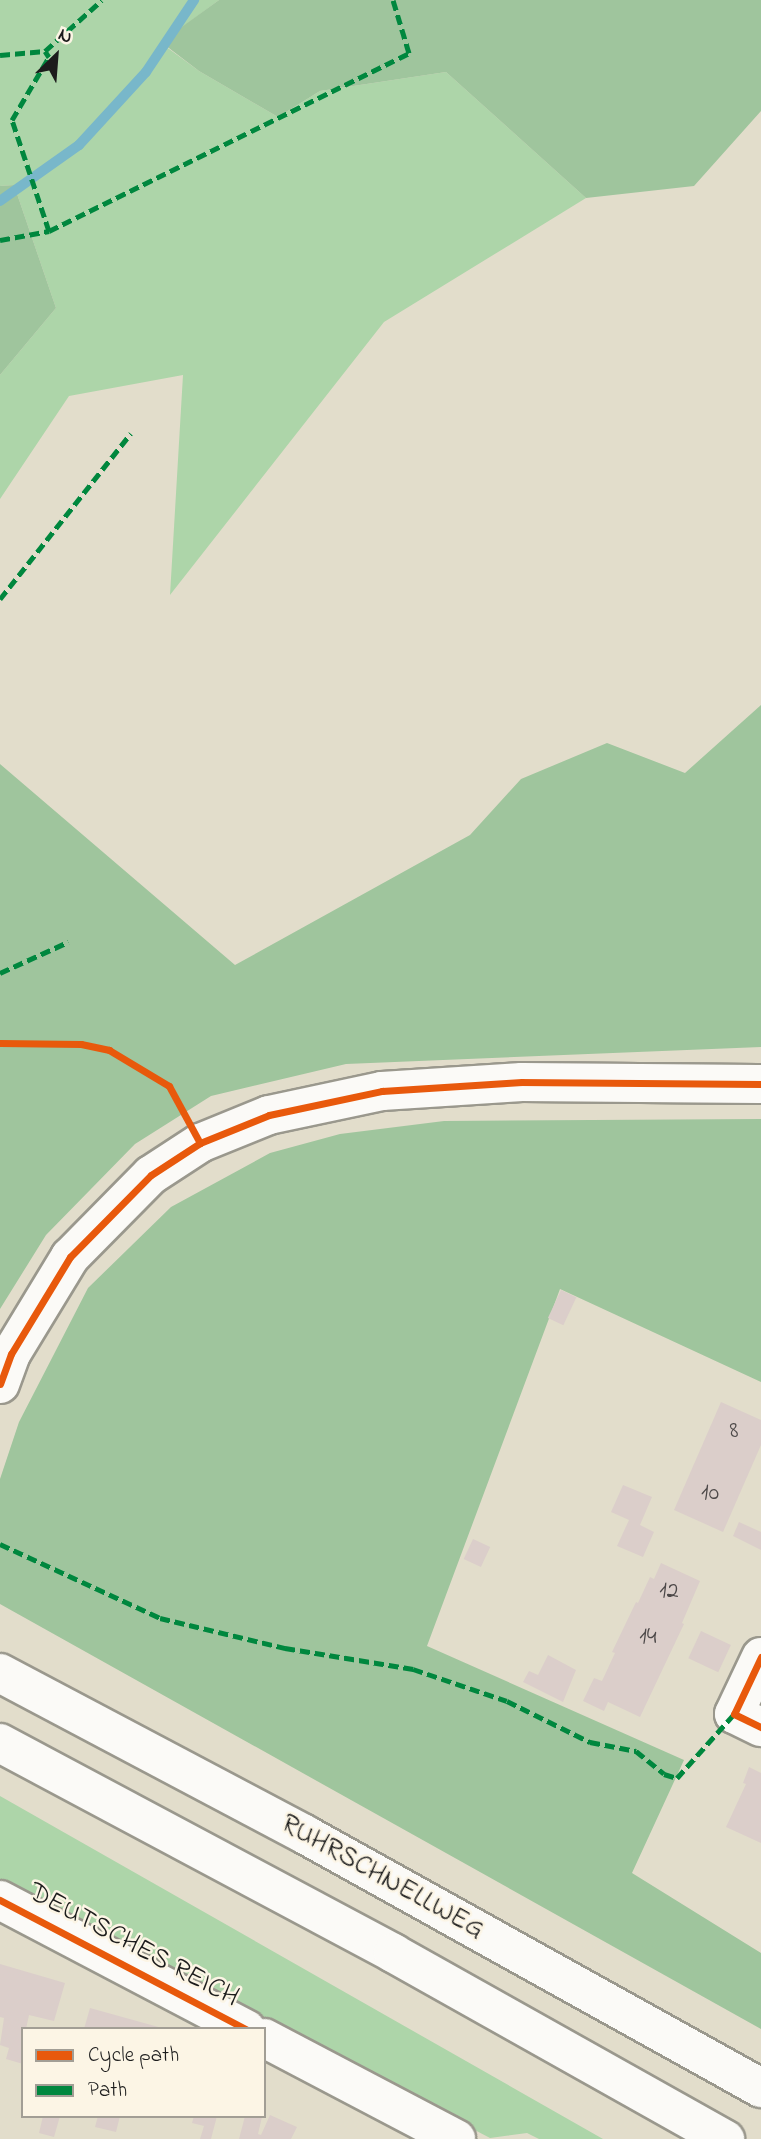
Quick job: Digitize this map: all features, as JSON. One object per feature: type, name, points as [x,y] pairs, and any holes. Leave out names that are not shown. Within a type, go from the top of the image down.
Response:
[{"type":"main road","points":[[0,1384],[11,1354],[70,1257],[151,1175],[200,1143],[269,1115],[382,1091],[410,1089],[522,1082],[761,1084]]},
{"type":"main road","points":[[761,1657],[734,1714],[761,1727]]},
{"type":"main road","name":"RUHRSCHNELLWEG","points":[[0,1673],[304,1834],[761,2088]]},
{"type":"main road","points":[[0,1743],[393,1953],[725,2139]]},
{"type":"main road","name":"DEUTSCHES REICH","points":[[0,1900],[242,2027]]},
{"type":"main road","points":[[266,2039],[456,2139]]},
{"type":"green space","points":[[0,0],[219,0],[161,43],[199,71],[278,117],[320,91],[446,72],[586,198],[384,322],[170,595],[183,375],[69,396],[0,499],[0,375],[56,308],[14,185],[0,186]]},
{"type":"green space","points":[[219,0],[761,0],[761,111],[694,186],[586,198],[446,72],[320,91],[278,117],[199,71],[161,42]]},
{"type":"green space","points":[[14,185],[56,308],[0,375],[0,186]]},
{"type":"green space","points":[[761,705],[761,1047],[346,1064],[211,1096],[135,1144],[46,1235],[0,1309],[0,764],[235,965],[470,835],[521,779],[607,743],[685,773]]},
{"type":"green space","points":[[761,1119],[761,1382],[560,1289],[427,1646],[684,1760],[632,1873],[761,1953],[761,2029],[0,1604],[0,1479],[19,1422],[88,1288],[171,1207],[270,1153],[340,1134],[444,1121]]},
{"type":"green space","points":[[0,1796],[603,2139],[539,2139],[527,2133],[490,2138],[0,1882]]},
{"type":"building","points":[[561,1290],[576,1297],[563,1325],[548,1318]]},
{"type":"building","points":[[721,1402],[761,1420],[761,1445],[723,1532],[674,1510]]},
{"type":"building","points":[[623,1485],[652,1497],[640,1525],[654,1532],[643,1557],[617,1546],[629,1520],[611,1512]]},
{"type":"building","points":[[739,1522],[761,1532],[761,1550],[733,1536]]},
{"type":"building","points":[[473,1539],[490,1547],[481,1567],[464,1559]]},
{"type":"building","points":[[661,1563],[700,1581],[682,1623],[684,1624],[640,1717],[608,1702],[604,1711],[583,1701],[594,1678],[602,1681],[615,1653],[612,1652],[636,1602],[638,1603],[650,1577],[654,1579]]},
{"type":"building","points":[[701,1631],[731,1645],[718,1672],[688,1658]]},
{"type":"building","points":[[548,1655],[576,1670],[563,1702],[523,1682],[529,1671],[538,1675]]},
{"type":"building","points":[[749,1767],[761,1773],[761,1843],[726,1827],[746,1784],[743,1783]]},
{"type":"building","points":[[0,1964],[65,1983],[54,2021],[29,2015],[26,2027],[21,2027],[21,2063],[6,2059],[9,2048],[0,2045],[4,2018],[0,2017]]},
{"type":"building","points":[[90,2008],[158,2027],[85,2027]]},
{"type":"building","points":[[270,2115],[297,2127],[291,2139],[239,2139],[244,2118],[262,2118],[258,2134],[261,2135]]},
{"type":"building","points":[[43,2118],[59,2118],[54,2137],[39,2133]]},
{"type":"building","points":[[97,2118],[120,2118],[116,2132],[95,2127]]},
{"type":"building","points":[[193,2118],[216,2118],[211,2139],[200,2139],[204,2126],[192,2123]]},
{"type":"waterway","points":[[0,201],[79,145],[146,72],[194,0]]},
{"type":"marked path","points":[[49,231],[12,120],[49,57],[45,51],[102,0]]},
{"type":"marked path","points":[[0,240],[49,231],[409,53],[393,0]]},
{"type":"marked path","points":[[0,55],[45,51]]},
{"type":"marked path","points":[[0,599],[131,433]]},
{"type":"marked path","points":[[0,973],[68,942]]},
{"type":"marked path","points":[[0,1544],[160,1618],[285,1648],[413,1669],[507,1701],[590,1742],[636,1751],[664,1774],[677,1778],[734,1714]]},
{"type":"cycle path","points":[[0,1043],[81,1044],[109,1050],[169,1086],[200,1143]]},
{"type":"cycle path","points":[[0,1384],[11,1354],[70,1257],[151,1175],[200,1143],[269,1115],[382,1091],[522,1082],[761,1084]]},
{"type":"cycle path","points":[[761,1657],[734,1714],[761,1727]]},
{"type":"cycle path","points":[[0,1900],[242,2027]]}]
